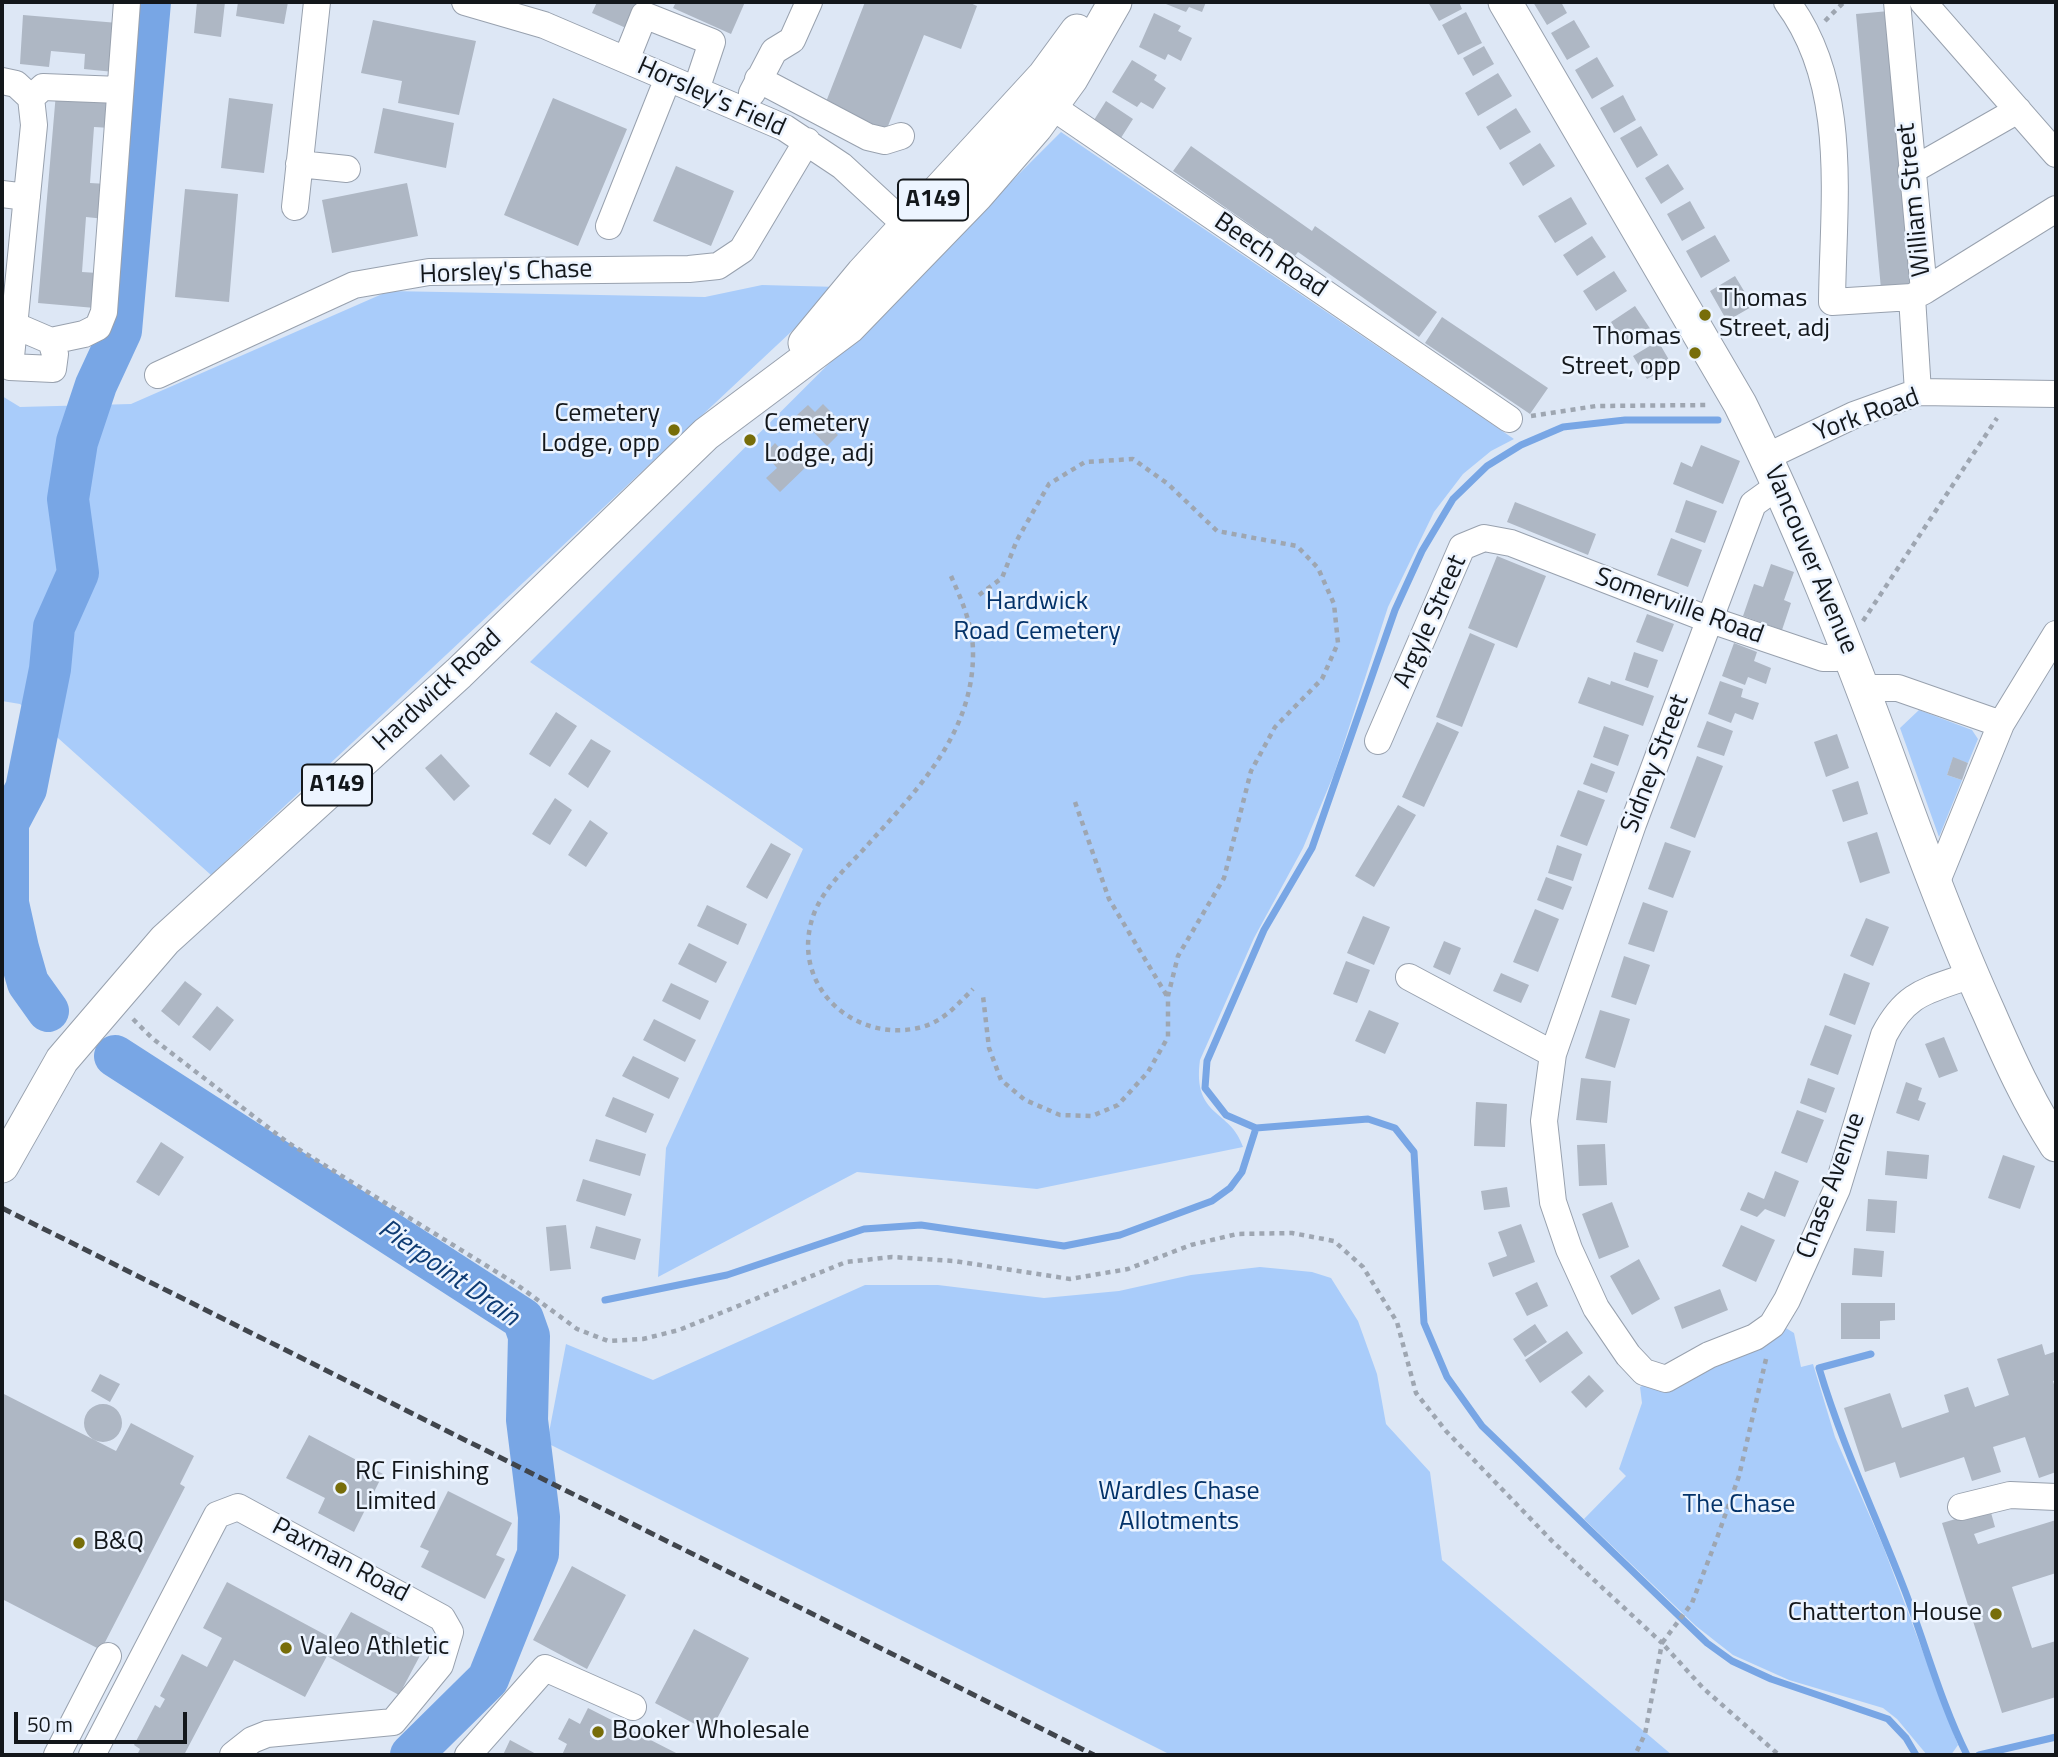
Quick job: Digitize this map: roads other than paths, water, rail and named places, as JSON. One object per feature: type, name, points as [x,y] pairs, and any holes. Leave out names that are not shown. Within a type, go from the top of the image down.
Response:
[{"type":"main road","name":"Hardwick Road","points":[[2,1165],[62,1060],[165,940],[459,673],[706,434],[849,327],[917,236],[977,195],[1041,99],[1070,43],[1096,2]]},
{"type":"main road","name":"Hardwick Road","points":[[1041,99],[1082,62],[1115,2]]},
{"type":"main road","name":"Vancouver Avenue","points":[[1505,2],[1740,404],[1814,563],[1935,886],[1972,975],[2029,1103],[2056,1145]]},
{"type":"street","points":[[16,326],[51,341],[84,334],[98,327],[104,312],[127,2]]},
{"type":"street","points":[[295,207],[317,2]]},
{"type":"street","name":"Horsley's Field","points":[[465,2],[544,25],[745,111],[807,141],[842,166],[917,236]]},
{"type":"street","points":[[745,111],[758,79],[774,51],[792,40],[809,2]]},
{"type":"street","points":[[1787,2],[1810,43],[1834,125],[1832,302],[1918,294],[2056,209]]},
{"type":"street","name":"William Street","points":[[1897,2],[1918,294],[1918,392]]},
{"type":"street","points":[[1923,2],[2056,154]]},
{"type":"street","points":[[626,60],[644,15],[712,42],[696,90]]},
{"type":"street","points":[[608,226],[668,78]]},
{"type":"street","points":[[758,79],[868,137],[885,141],[901,136]]},
{"type":"street","points":[[2,81],[16,84],[31,98],[34,125],[14,196],[16,326],[10,367],[53,369],[55,355],[51,341]]},
{"type":"street","points":[[31,98],[43,87],[120,90]]},
{"type":"street","name":"Beech Road","points":[[1041,99],[1509,419]]},
{"type":"street","points":[[1911,171],[2018,110]]},
{"type":"street","name":"Horsley's Chase","points":[[158,375],[354,285],[429,272],[689,270],[718,266],[742,250],[807,141]]},
{"type":"street","points":[[299,164],[347,169]]},
{"type":"street","name":"York Road","points":[[1772,472],[1854,415],[1918,392],[2056,394]]},
{"type":"street","name":"Sidney Street","points":[[1666,1379],[1644,1372],[1628,1355],[1596,1308],[1569,1249],[1553,1202],[1544,1121],[1553,1054],[1633,824],[1754,504],[1772,472]]},
{"type":"street","name":"Argyle Street","points":[[1378,741],[1462,547],[1484,538],[1511,543]]},
{"type":"street","name":"Somerville Road","points":[[1511,543],[1710,620],[1823,658],[1836,658],[1846,644]]},
{"type":"street","points":[[1935,886],[2001,724],[2056,634]]},
{"type":"street","points":[[1863,688],[1898,688],[2001,724]]},
{"type":"street","name":"Chase Avenue","points":[[1666,1379],[1709,1355],[1755,1337],[1772,1325],[1787,1300],[1837,1189],[1884,1035],[1895,1014],[1912,996],[1972,975]]},
{"type":"street","points":[[1409,977],[1553,1054]]},
{"type":"street","points":[[1961,1507],[2010,1495],[2056,1497]]},
{"type":"street","name":"Paxman Road","points":[[92,1755],[217,1515],[238,1507],[442,1618],[450,1632],[440,1665],[393,1722],[267,1734],[252,1740],[233,1755]]},
{"type":"street","points":[[57,1755],[108,1656]]},
{"type":"street","points":[[468,1755],[545,1668],[633,1707]]},
{"type":"waterway","points":[[48,1011],[28,983],[8,903],[8,823],[26,789],[50,669],[54,627],[78,573],[68,499],[77,442],[96,385],[121,331],[150,2]]},
{"type":"waterway","points":[[1256,1128],[1226,1115],[1205,1088],[1207,1061],[1264,930],[1312,848],[1395,610],[1422,551],[1453,499],[1487,466],[1521,445],[1563,427],[1625,420],[1718,420]]},
{"type":"waterway","name":"Pierpoint Drain","points":[[115,1056],[523,1319],[529,1336],[527,1420],[539,1517],[538,1554],[488,1679],[411,1755]]},
{"type":"waterway","points":[[605,1300],[727,1275],[864,1229],[921,1225],[1064,1246],[1120,1235],[1212,1201],[1230,1188],[1242,1172],[1256,1128],[1368,1119],[1395,1128],[1414,1152],[1424,1323],[1447,1377],[1482,1426],[1707,1643],[1732,1661],[1771,1679],[1888,1719],[1906,1738],[1916,1755]]},
{"type":"waterway","points":[[1871,1354],[1819,1368],[1849,1453],[1905,1591],[1941,1695],[1967,1755]]},
{"type":"waterway","points":[[1979,1755],[2056,1737]]},
{"type":"railway","points":[[2,1208],[1094,1755]]},
{"type":"place","name":"Thomas Street, adj","points":[[1705,315]]},
{"type":"place","name":"Thomas Street, opp","points":[[1695,353]]},
{"type":"place","name":"Cemetery Lodge, opp","points":[[674,430]]},
{"type":"place","name":"Cemetery Lodge, adj","points":[[750,440]]},
{"type":"place","name":"RC Finishing Limited","points":[[341,1488]]},
{"type":"place","name":"B&Q","points":[[79,1543]]},
{"type":"place","name":"Chatterton House","points":[[1996,1614]]},
{"type":"place","name":"Valeo Athletic","points":[[286,1648]]},
{"type":"place","name":"Booker Wholesale","points":[[598,1732]]},
{"type":"park label","name":"Hardwick Road Cemetery","points":[[1037,618]]},
{"type":"park label","name":"The Chase","points":[[1739,1506]]},
{"type":"park label","name":"Wardles Chase Allotments","points":[[1179,1508]]}]
